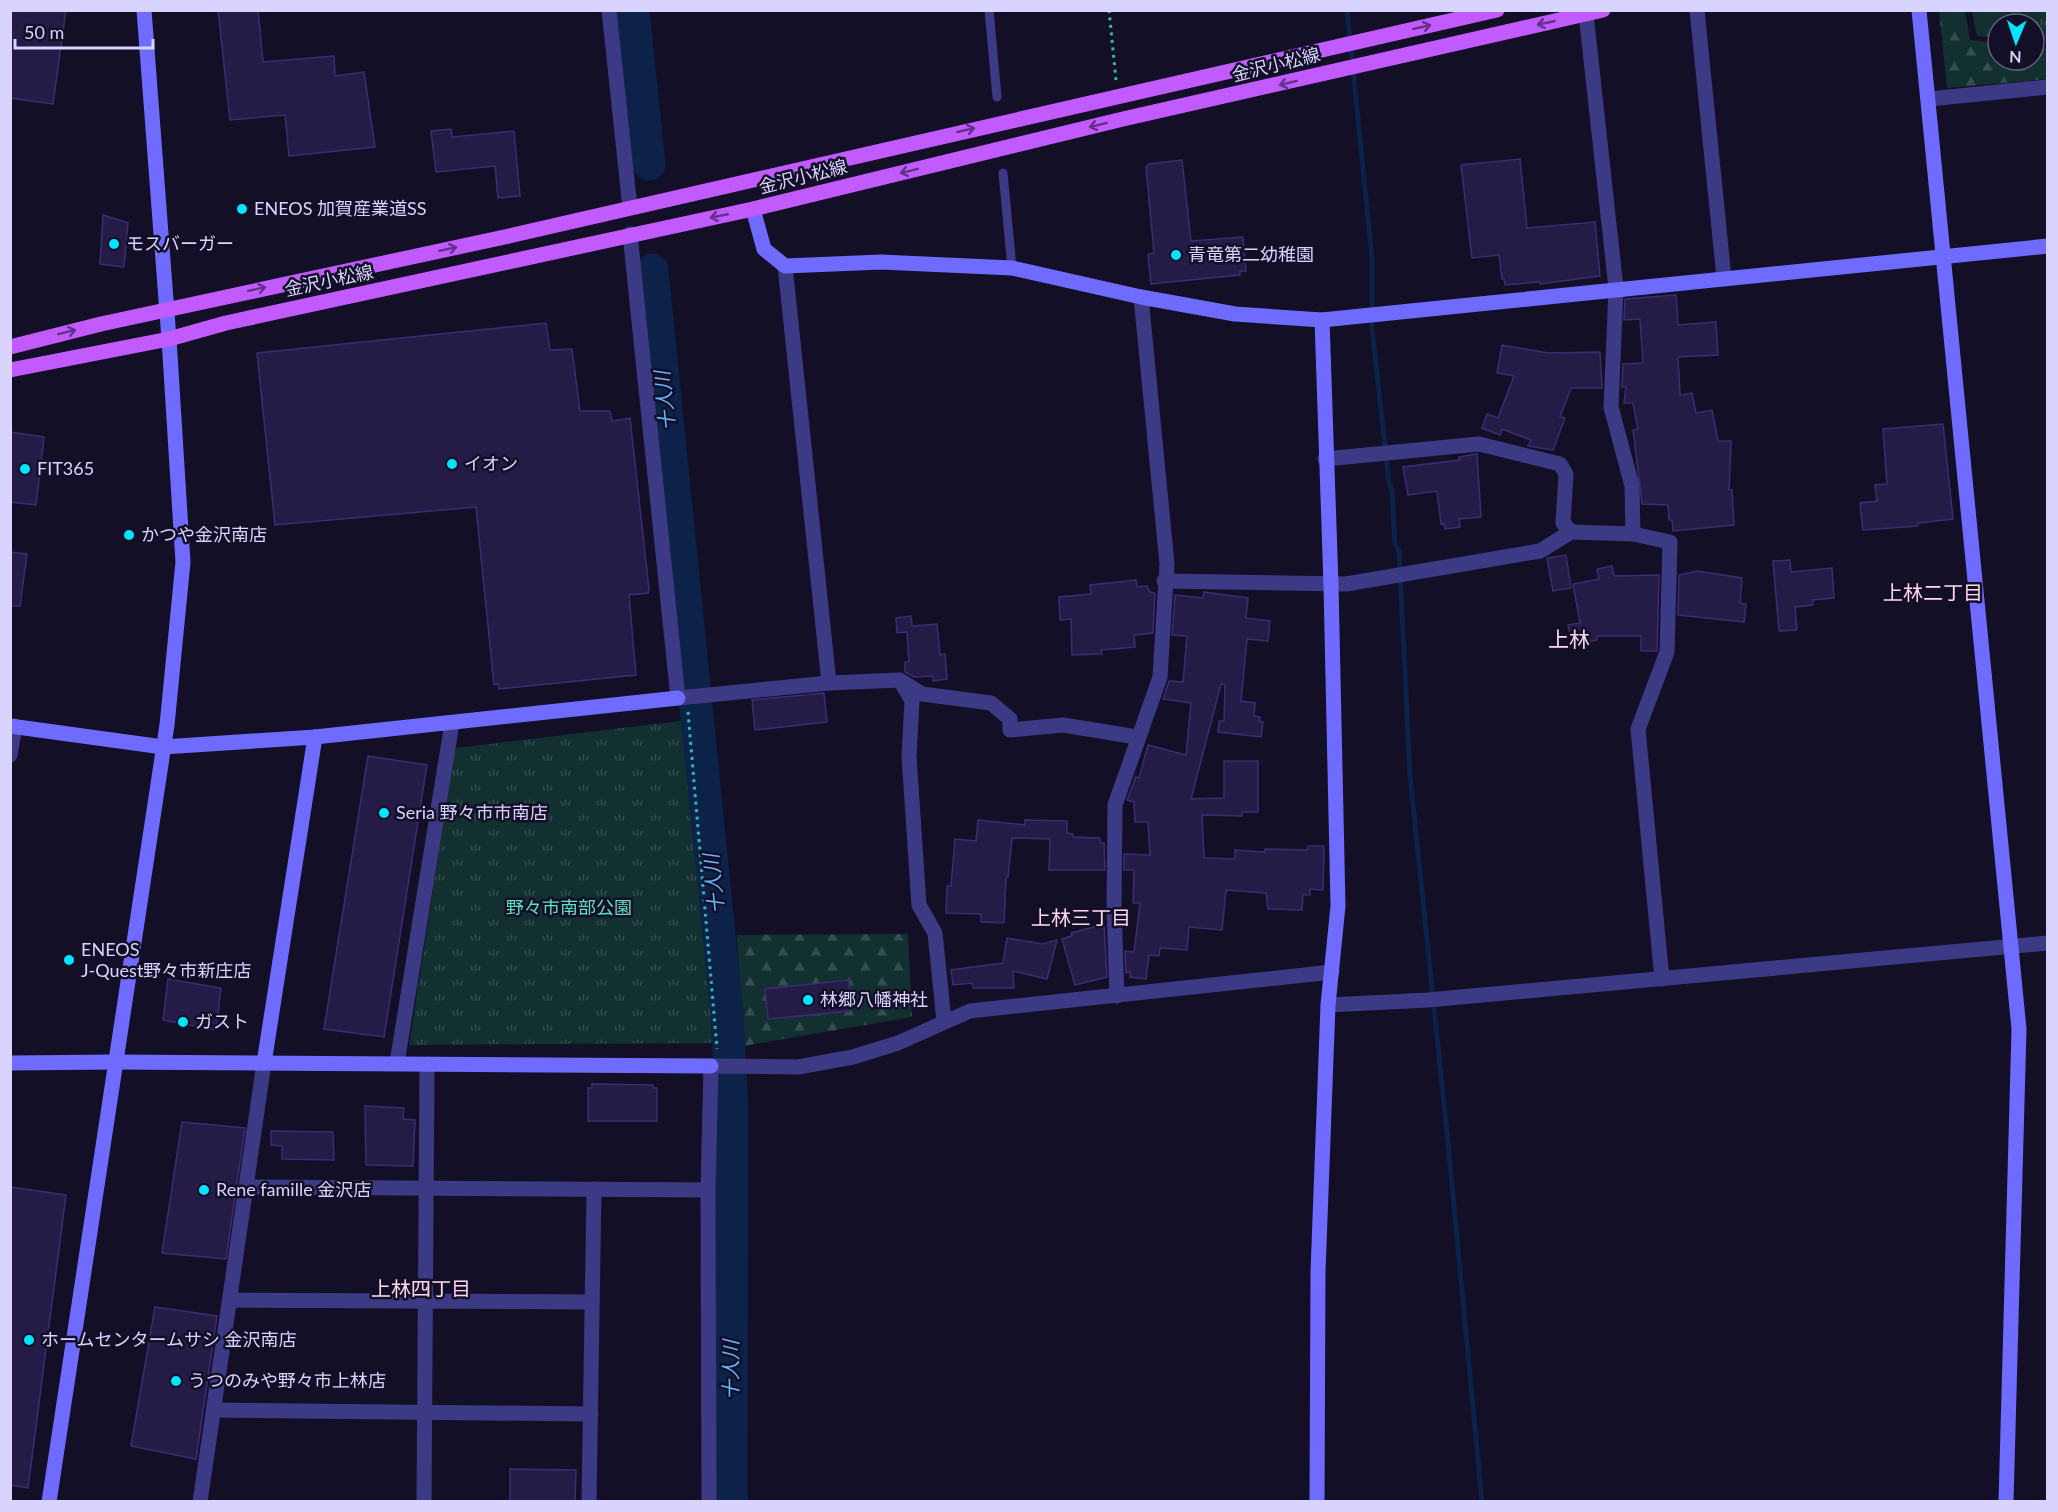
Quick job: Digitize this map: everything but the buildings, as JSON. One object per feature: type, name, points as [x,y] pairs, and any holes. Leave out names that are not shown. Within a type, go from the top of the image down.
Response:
[{"type":"main road","name":"金沢小松線","points":[[10,346],[166,309],[630,208],[1497,10]]},
{"type":"main road","name":"金沢小松線","points":[[10,370],[170,339],[226,323],[753,209],[1123,119],[1603,10]]},
{"type":"street","points":[[49,1502],[167,725],[183,562],[170,339],[144,10]]},
{"type":"street","points":[[609,10],[630,208]]},
{"type":"street","points":[[1697,10],[1724,278]]},
{"type":"street","points":[[1919,10],[2019,1029],[2006,1502]]},
{"type":"street","points":[[1586,14],[1616,288],[1611,407],[1632,486],[1633,534]]},
{"type":"street","points":[[1929,99],[2048,87]]},
{"type":"street","points":[[753,209],[764,249],[785,266],[881,262],[1012,268],[1141,297],[1234,314],[1322,320],[1616,288],[2048,246]]},
{"type":"street","points":[[630,234],[685,698]]},
{"type":"street","points":[[785,266],[829,683]]},
{"type":"street","points":[[1117,996],[1114,909],[1115,806],[1137,737],[1160,677],[1164,581],[1167,564],[1141,297]]},
{"type":"street","points":[[1317,1502],[1318,1272],[1328,1005],[1338,906],[1332,585],[1325,459],[1322,320]]},
{"type":"street","points":[[1325,459],[1479,444],[1560,464],[1566,474],[1563,523],[1571,532]]},
{"type":"street","points":[[1164,581],[1332,585],[1540,551],[1571,532],[1633,534],[1670,542],[1667,652],[1638,729],[1662,979]]},
{"type":"street","points":[[900,680],[912,701],[909,756],[920,905],[935,933],[944,1021]]},
{"type":"street","points":[[10,754],[13,726],[163,747],[315,737],[829,683],[900,680],[922,694],[992,703],[1010,719],[1010,730],[1063,725],[1137,737]]},
{"type":"street","points":[[398,1063],[452,723]]},
{"type":"street","points":[[200,1502],[264,1063],[315,737]]},
{"type":"street","points":[[1328,1005],[1428,1000],[2048,943]]},
{"type":"street","points":[[10,1063],[398,1063],[798,1067],[853,1058],[898,1043],[970,1011],[1332,972]]},
{"type":"street","points":[[424,1502],[428,1188],[427,1064]]},
{"type":"street","points":[[709,1502],[708,1190],[719,1066]]},
{"type":"street","points":[[247,1187],[708,1190]]},
{"type":"street","points":[[590,1502],[594,1189]]},
{"type":"street","points":[[231,1300],[592,1302]]},
{"type":"street","points":[[215,1410],[591,1414]]},
{"type":"lane","points":[[989,10],[997,97]]},
{"type":"lane","points":[[1003,173],[1012,268]]},
{"type":"path","points":[[1110,10],[1117,82]]},
{"type":"path","points":[[685,698],[719,1066]]},
{"type":"green space","points":[[1939,11],[1965,11],[1970,40],[1986,42],[1986,72],[2046,72],[2047,48],[2047,79],[1947,88]]},
{"type":"green space","points":[[1972,11],[2047,11],[2047,41],[2046,12],[1986,12],[1986,36],[1977,36]]},
{"type":"green space","name":"野々市南部公園","points":[[688,720],[720,1043],[409,1045],[455,748]]},
{"type":"green space","points":[[908,934],[912,1017],[743,1046],[737,935]]},
{"type":"waterway","name":"十人川","points":[[633,10],[649,164]]},
{"type":"waterway","points":[[1347,10],[1372,258],[1372,329],[1389,483],[1392,490],[1395,544],[1399,551],[1410,775],[1482,1502]]},
{"type":"waterway","name":"十人川","points":[[652,270],[727,1014],[732,1109],[731,1502]]},
{"type":"place","name":"ENEOS 加賀産業道SS","points":[[242,209]]},
{"type":"place","name":"モスバーガー","points":[[114,244]]},
{"type":"place","name":"青竜第二幼稚園","points":[[1176,255]]},
{"type":"place","name":"イオン","points":[[452,464]]},
{"type":"place","name":"FIT365","points":[[25,469]]},
{"type":"place","name":"かつや金沢南店","points":[[129,535]]},
{"type":"place","name":"Seria 野々市市南店","points":[[384,813]]},
{"type":"place","name":"ENEOS J-Quest野々市新庄店","points":[[69,960]]},
{"type":"place","name":"林郷八幡神社","points":[[808,1000]]},
{"type":"place","name":"ガスト","points":[[183,1022]]},
{"type":"place","name":"Rene famille 金沢店","points":[[204,1190]]},
{"type":"place","name":"ホームセンタームサシ 金沢南店","points":[[29,1340]]},
{"type":"place","name":"うつのみや野々市上林店","points":[[176,1381]]},
{"type":"district","name":"上林二丁目","points":[[1933,593]]},
{"type":"district","name":"上林","points":[[1569,640]]},
{"type":"district","name":"上林三丁目","points":[[1081,918]]},
{"type":"district","name":"上林四丁目","points":[[421,1289]]}]
